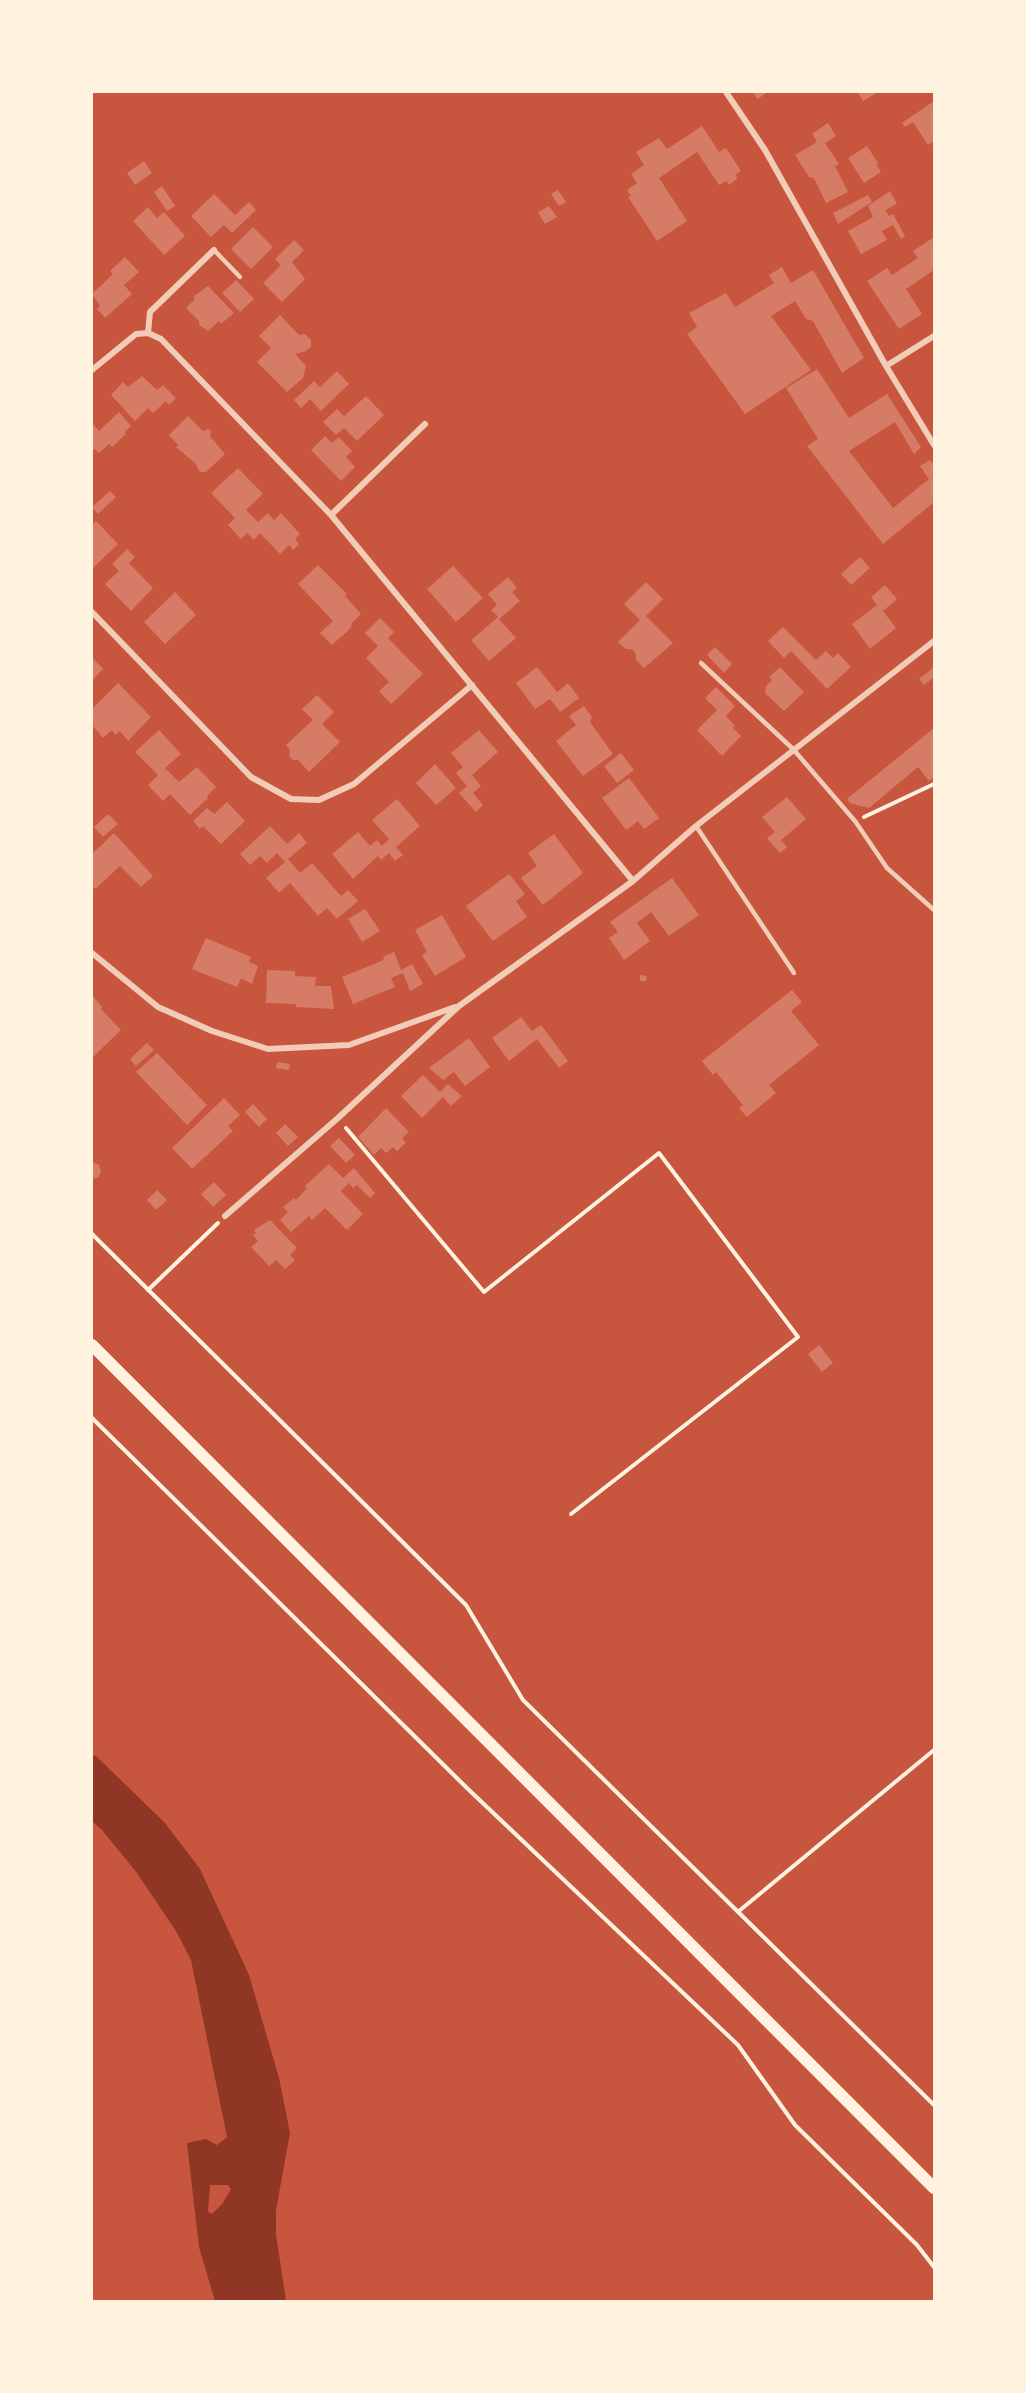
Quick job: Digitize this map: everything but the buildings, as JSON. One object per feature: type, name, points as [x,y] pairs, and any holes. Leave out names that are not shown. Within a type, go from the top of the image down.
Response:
[{"type":"main road","points":[[92,1345],[934,2187]]},
{"type":"street","points":[[726,92],[765,150],[886,366],[934,445]]},
{"type":"street","points":[[148,333],[150,312],[214,250]]},
{"type":"street","points":[[92,370],[136,334],[148,333],[161,339],[331,514],[633,881]]},
{"type":"street","points":[[886,366],[934,336]]},
{"type":"street","points":[[331,514],[425,423]]},
{"type":"street","points":[[92,612],[251,777],[291,799],[320,800],[354,784],[472,685]]},
{"type":"street","points":[[225,1216],[338,1118],[459,1006],[633,881],[696,826],[934,641]]},
{"type":"street","points":[[92,953],[158,1007],[212,1031],[268,1049],[350,1045],[459,1006]]},
{"type":"lane","points":[[214,250],[240,276]]},
{"type":"lane","points":[[701,663],[793,749],[855,821],[888,868],[934,910]]},
{"type":"lane","points":[[696,826],[794,973]]},
{"type":"path","points":[[855,821],[934,784]]},
{"type":"path","points":[[338,1118],[484,1292],[659,1154],[798,1336],[571,1514]]},
{"type":"path","points":[[148,1290],[225,1216]]},
{"type":"path","points":[[92,1234],[466,1605],[523,1700],[934,2105]]},
{"type":"path","points":[[92,1418],[469,1790],[738,2044],[795,2125],[917,2246],[934,2267]]},
{"type":"path","points":[[739,1911],[934,1750]]},
{"type":"shaded area","points":[[92,1755],[96,1756],[165,1823],[200,1869],[249,1975],[279,2078],[290,2133],[276,2210],[276,2234],[286,2301],[215,2301],[199,2247],[187,2143],[206,2139],[217,2145],[227,2137],[191,1960],[176,1931],[137,1873],[92,1821]],"holes":[[[210,2185],[228,2185],[231,2189],[223,2203],[212,2214],[208,2212]]]}]
